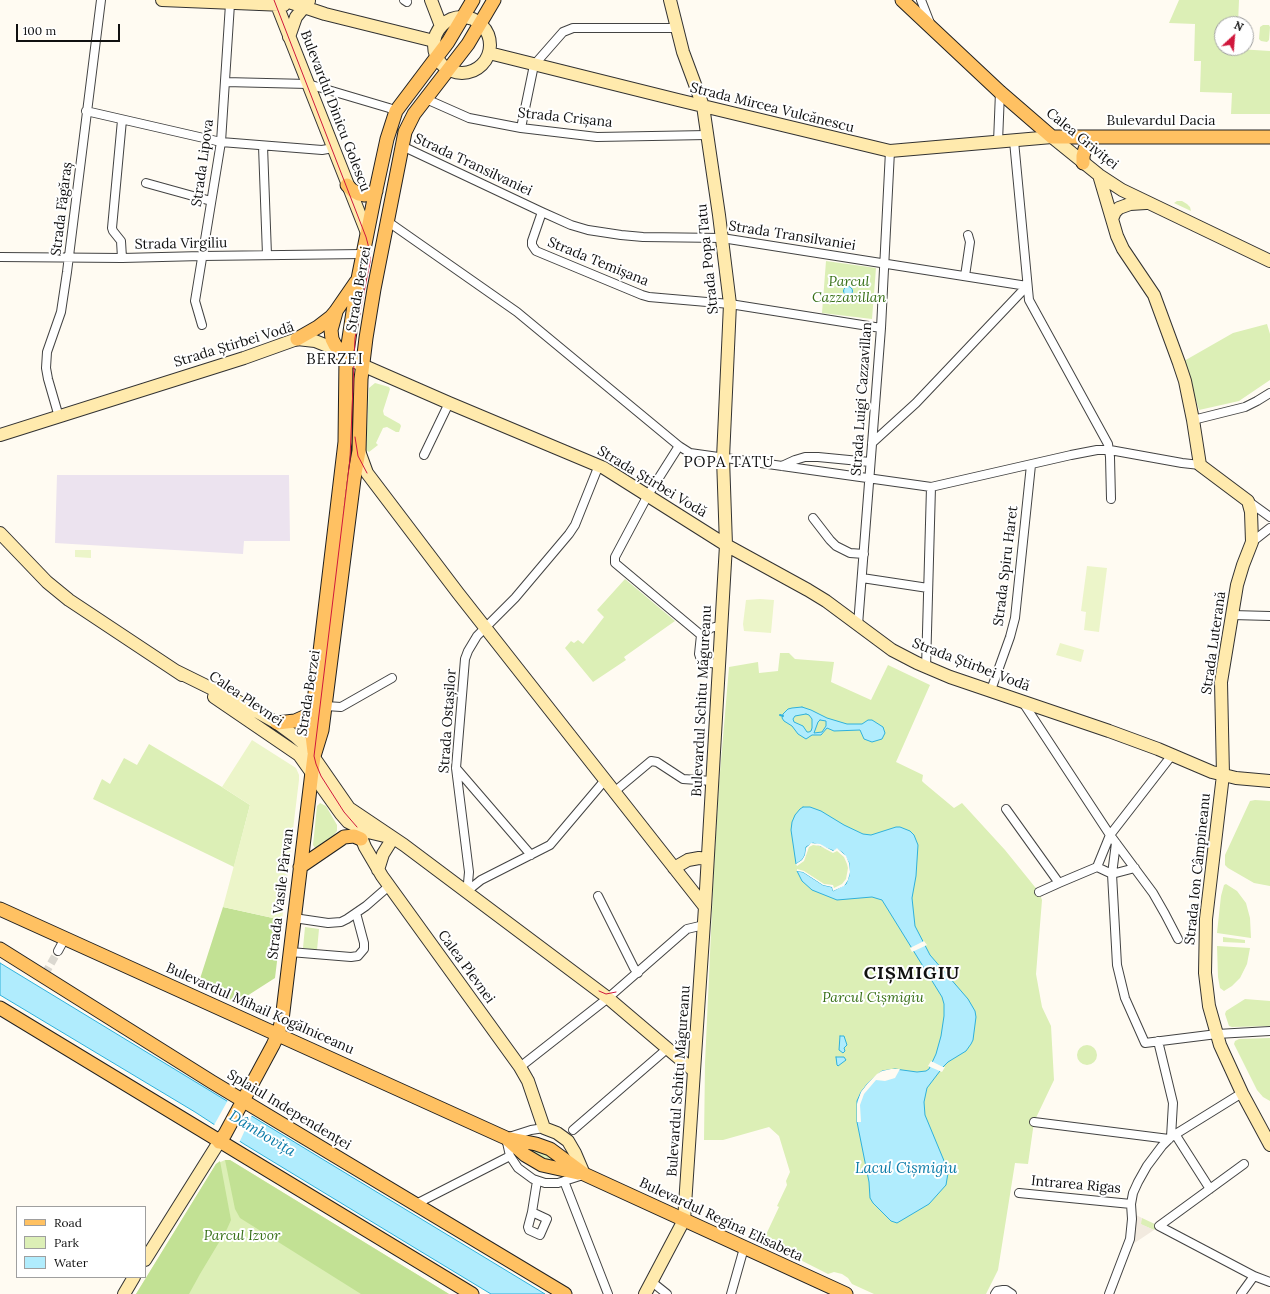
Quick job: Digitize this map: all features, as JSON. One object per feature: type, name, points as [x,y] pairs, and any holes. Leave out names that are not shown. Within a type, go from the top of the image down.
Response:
[{"type":"main road","points":[[162,0],[230,4],[278,2],[305,4],[325,14],[434,41]]},
{"type":"main road","points":[[244,4],[258,0]]},
{"type":"main road","points":[[431,0],[441,26]]},
{"type":"main road","name":"Strada Berzei","points":[[314,756],[311,727],[345,442],[346,358],[358,279],[388,133],[396,111],[437,58],[473,0]]},
{"type":"main road","name":"Strada Berzei","points":[[314,756],[322,730],[326,706],[361,471],[359,451],[363,365],[374,289],[405,132],[410,120],[449,70],[480,24],[494,0]]},
{"type":"main road","name":"Strada Popa Tatu","points":[[670,0],[685,59],[703,106],[730,304],[723,458],[726,546]]},
{"type":"main road","name":"Calea Griviței","points":[[902,0],[1000,92],[1099,176],[1147,203],[1270,261]]},
{"type":"main road","name":"Bulevardul Dinicu Golescu","points":[[278,2],[289,37],[367,233]]},
{"type":"main road","points":[[284,23],[289,14],[305,4]]},
{"type":"main road","points":[[289,37],[296,17],[305,4]]},
{"type":"main road","points":[[463,17],[472,19],[480,24],[489,36],[490,45],[489,53],[480,66],[473,71],[465,73],[449,70],[437,58],[434,50],[436,33],[441,26],[447,21],[463,17]]},
{"type":"main road","name":"Strada Mircea Vulcănescu","points":[[489,53],[890,151],[1052,137]]},
{"type":"main road","name":"Bulevardul Dacia","points":[[1052,137],[1270,137]]},
{"type":"main road","points":[[1083,163],[1085,149],[1094,137]]},
{"type":"main road","points":[[1099,176],[1123,249],[1147,283],[1160,308],[1183,375],[1193,420],[1200,465],[1248,501]]},
{"type":"main road","points":[[347,185],[359,194],[365,195],[376,191]]},
{"type":"main road","points":[[1112,219],[1115,212],[1119,208],[1130,204],[1147,203]]},
{"type":"main road","points":[[297,339],[318,327],[336,311],[358,279]]},
{"type":"main road","points":[[336,311],[331,330],[332,339],[346,358]]},
{"type":"main road","name":"Strada Știrbei Vodă","points":[[3,434],[244,358],[297,339],[319,342],[330,347],[346,358],[449,403],[599,465],[726,546],[808,590],[892,650],[926,668],[1109,731],[1204,769],[1236,778],[1270,781]]},
{"type":"main road","points":[[0,445],[3,434]]},
{"type":"main road","points":[[342,471],[348,468],[361,471],[706,907]]},
{"type":"main road","name":"Strada Luterană","points":[[1223,775],[1221,682],[1239,577],[1252,542],[1252,520],[1248,501]]},
{"type":"main road","name":"Calea Plevnei","points":[[0,533],[47,582],[69,600],[295,751],[312,772],[344,819],[359,833]]},
{"type":"main road","name":"Bulevardul Schitu Măgureanu","points":[[645,1294],[684,1220],[706,907],[707,859],[726,546]]},
{"type":"main road","name":"Calea Plevnei","points":[[176,671],[245,705],[277,723],[301,741],[314,756],[349,808],[369,855],[378,870],[520,1067],[528,1081],[544,1128]]},
{"type":"main road","points":[[277,723],[295,721],[313,713]]},
{"type":"main road","name":"Strada Vasile Pârvan","points":[[222,1138],[278,1034],[282,1020],[314,756]]},
{"type":"main road","name":"Strada Ion Câmpineanu","points":[[1223,775],[1206,919],[1205,956],[1208,1000],[1217,1034],[1229,1066],[1270,1145]]},
{"type":"main road","name":"Calea Plevnei","points":[[349,808],[608,993],[694,1071]]},
{"type":"main road","points":[[300,867],[344,837],[354,836],[359,833],[377,834],[393,838],[383,854],[378,870]]},
{"type":"main road","points":[[674,868],[688,860],[699,858],[707,859]]},
{"type":"main road","name":"Bulevardul Mihail Kogălniceanu","points":[[0,909],[506,1138],[536,1144],[550,1149],[584,1174]]},
{"type":"main road","name":"Splaiul Independenței","points":[[0,949],[45,975],[241,1104],[416,1204],[565,1294]]},
{"type":"main road","points":[[0,1008],[222,1138],[472,1294]]},
{"type":"main road","points":[[544,1128],[557,1133],[568,1141],[584,1174]]},
{"type":"main road","points":[[146,1258],[222,1138]]},
{"type":"main road","name":"Bulevardul Regina Elisabeta","points":[[584,1174],[846,1294]]},
{"type":"main road","points":[[124,1294],[133,1278]]},
{"type":"street","name":"Strada Făgăraș","points":[[59,417],[48,379],[47,360],[50,340],[61,312],[101,0]]},
{"type":"street","points":[[921,0],[933,29]]},
{"type":"street","name":"Strada Lipova","points":[[202,325],[195,301],[221,142],[230,4]]},
{"type":"street","points":[[521,128],[534,65],[558,36],[568,29],[676,28]]},
{"type":"street","points":[[226,82],[308,84],[396,111]]},
{"type":"street","points":[[998,142],[1000,92]]},
{"type":"street","name":"Strada Crișana","points":[[426,99],[469,118],[521,128],[597,137],[707,135]]},
{"type":"street","points":[[86,111],[221,142],[322,150],[333,148]]},
{"type":"street","points":[[122,120],[112,228],[121,241],[122,258]]},
{"type":"street","points":[[1014,141],[1027,286],[1030,304],[1107,442],[1110,450],[1111,499]]},
{"type":"street","points":[[263,146],[268,255]]},
{"type":"street","name":"Strada Transilvaniei","points":[[402,146],[542,212],[571,225],[588,230],[644,237],[722,238],[1027,286]]},
{"type":"street","name":"Strada Luigi Cazzavillan","points":[[858,625],[881,328],[890,151]]},
{"type":"street","points":[[146,183],[212,201]]},
{"type":"street","name":"Strada Temișana","points":[[542,212],[532,241],[534,248],[539,252],[642,295],[649,297],[730,304],[881,328]]},
{"type":"street","points":[[387,221],[517,312],[679,446],[690,453],[931,487],[1087,452],[1110,450],[1200,465]]},
{"type":"street","points":[[966,276],[970,242],[968,236]]},
{"type":"street","name":"Strada Virgiliu","points":[[0,257],[122,258],[363,254]]},
{"type":"street","points":[[872,443],[916,403],[1027,286]]},
{"type":"street","points":[[1193,420],[1245,407],[1258,401],[1270,392]]},
{"type":"street","points":[[424,455],[449,403]]},
{"type":"street","points":[[679,446],[648,495],[615,556],[615,563],[701,635]]},
{"type":"street","points":[[782,466],[805,457],[870,462]]},
{"type":"street","name":"Strada Ostașilor","points":[[466,892],[469,872],[456,768],[465,659],[472,643],[515,598],[569,534],[576,521],[599,465]]},
{"type":"street","name":"Strada Spiru Haret","points":[[991,690],[1014,623],[1031,465]]},
{"type":"street","points":[[926,668],[931,487]]},
{"type":"street","points":[[1248,501],[1270,517]]},
{"type":"street","points":[[813,518],[836,546],[850,553],[864,554]]},
{"type":"street","points":[[1252,542],[1270,528]]},
{"type":"street","points":[[862,578],[928,588]]},
{"type":"street","points":[[1232,615],[1270,616]]},
{"type":"street","points":[[720,664],[710,663],[700,657],[699,654],[701,635],[711,628],[722,625]]},
{"type":"street","points":[[326,706],[341,707],[392,678]]},
{"type":"street","points":[[1021,701],[1110,835],[1153,893],[1178,939]]},
{"type":"street","points":[[1039,892],[1097,866],[1110,835],[1172,755]]},
{"type":"street","points":[[614,792],[651,761],[657,762],[683,779],[712,781]]},
{"type":"street","points":[[456,768],[531,855]]},
{"type":"street","points":[[466,892],[481,880],[550,845],[605,780]]},
{"type":"street","points":[[1006,810],[1059,883]]},
{"type":"street","points":[[1116,843],[1112,874],[1117,965],[1125,998],[1145,1043],[1217,1034],[1270,1031]]},
{"type":"street","points":[[1097,866],[1112,874],[1135,868]]},
{"type":"street","points":[[294,918],[334,922],[347,919],[389,886]]},
{"type":"street","points":[[598,896],[634,968],[638,973]]},
{"type":"street","points":[[290,952],[351,957],[358,956],[364,949],[364,944],[356,913]]},
{"type":"street","points":[[520,1067],[608,993],[638,973],[687,929],[704,925]]},
{"type":"street","points":[[58,951],[65,938]]},
{"type":"street","points":[[1158,1041],[1172,1096],[1172,1137],[1210,1189]]},
{"type":"street","points":[[573,1130],[668,1048]]},
{"type":"street","points":[[1109,1294],[1130,1239],[1132,1219],[1131,1204],[1135,1188],[1152,1158],[1172,1137],[1242,1093]]},
{"type":"street","points":[[1034,1122],[1172,1137]]},
{"type":"street","points":[[544,1128],[531,1130],[506,1138],[510,1156],[518,1168],[537,1181],[552,1183],[564,1182],[584,1174]]},
{"type":"street","points":[[416,1204],[510,1156]]},
{"type":"street","points":[[1244,1164],[1159,1226],[1254,1276],[1270,1282]]},
{"type":"street","points":[[532,1212],[537,1181]]},
{"type":"street","points":[[564,1182],[608,1294]]},
{"type":"street","name":"Intrarea Rigas","points":[[1019,1193],[1131,1204]]},
{"type":"street","points":[[731,1294],[744,1248]]},
{"type":"street","points":[[1241,1294],[1254,1276]]},
{"type":"street","points":[[652,1282],[668,1294]]},
{"type":"street","points":[[995,1294],[997,1291],[1006,1290],[1012,1294]]},
{"type":"shaded area","points":[[57,475],[289,475],[290,541],[244,541],[243,554],[55,543]]},
{"type":"shaded area","points":[[1132,1213],[1142,1218],[1141,1224],[1154,1230],[1127,1248]]},
{"type":"green space","points":[[1179,0],[1239,0],[1238,16],[1214,16],[1214,56],[1254,56],[1254,50],[1270,51],[1270,114],[1231,114],[1232,93],[1200,92],[1201,61],[1194,61],[1195,24],[1169,23]]},
{"type":"green space","points":[[1263,25],[1269,25],[1270,27],[1269,40],[1267,42],[1259,39],[1260,27]]},
{"type":"green space","points":[[1177,201],[1182,201],[1187,204],[1191,211],[1174,203]]},
{"type":"green space","name":"Parcul Cazzavillan","points":[[826,261],[876,268],[872,319],[822,313]]},
{"type":"green space","points":[[1267,324],[1270,334],[1270,380],[1239,401],[1199,410],[1184,361],[1233,333]]},
{"type":"green space","points":[[375,383],[389,387],[390,389],[383,411],[384,415],[401,426],[399,432],[387,427],[383,428],[376,443],[378,445],[369,452],[366,450],[369,388]]},
{"type":"green space","points":[[75,550],[91,550],[91,558],[75,557]]},
{"type":"green space","points":[[1087,566],[1107,568],[1099,632],[1084,630],[1086,612],[1081,611]]},
{"type":"green space","points":[[625,579],[675,621],[624,657],[626,660],[593,682],[565,648],[571,641],[574,643],[578,640],[583,644],[604,617],[597,610]]},
{"type":"green space","points":[[746,600],[774,600],[771,633],[744,631],[743,624]]},
{"type":"green space","points":[[1060,643],[1084,650],[1081,662],[1056,655]]},
{"type":"green space","name":"Parcul Cișmigiu","points":[[780,653],[789,653],[795,659],[834,662],[831,682],[871,700],[888,665],[930,685],[896,762],[923,775],[922,781],[954,808],[962,803],[1005,850],[1039,892],[1042,900],[1036,974],[1042,1007],[1051,1026],[1054,1080],[1034,1122],[1028,1164],[1015,1163],[998,1270],[986,1294],[874,1294],[852,1284],[848,1278],[842,1274],[834,1272],[828,1274],[763,1241],[779,1207],[777,1206],[787,1185],[786,1181],[790,1172],[779,1136],[769,1127],[723,1140],[704,1140],[705,1063],[714,867],[719,784],[729,667],[758,662],[759,673],[778,671]]},
{"type":"green space","points":[[252,740],[296,768],[299,775],[282,920],[223,907],[250,805],[222,787]]},
{"type":"green space","points":[[149,744],[250,805],[234,867],[93,799],[102,779],[110,784],[124,758],[137,765]]},
{"type":"green space","points":[[1250,801],[1270,801],[1270,886],[1254,883],[1225,865],[1225,855]]},
{"type":"green space","points":[[320,803],[326,806],[337,825],[337,831],[333,836],[315,848],[313,845],[317,806]]},
{"type":"green space","points":[[1226,884],[1237,891],[1246,903],[1250,918],[1251,938],[1217,933],[1221,896],[1224,885]]},
{"type":"green space","points":[[223,907],[282,920],[275,978],[236,1003],[198,985]]},
{"type":"green space","points":[[305,927],[319,929],[317,950],[303,948]]},
{"type":"green space","points":[[1223,937],[1245,940],[1245,943],[1223,942]]},
{"type":"green space","points":[[1217,946],[1250,948],[1247,964],[1240,978],[1224,991],[1220,988],[1218,977]]},
{"type":"green space","points":[[1245,999],[1270,1001],[1270,1026],[1229,1026],[1225,1014],[1226,1011]]},
{"type":"green space","points":[[1270,1038],[1270,1101],[1263,1097],[1257,1090],[1234,1044],[1235,1041],[1239,1039]]},
{"type":"green space","points":[[1087,1045],[1094,1048],[1097,1055],[1094,1062],[1087,1065],[1080,1062],[1077,1055],[1080,1048]]},
{"type":"green space","points":[[533,1149],[541,1150],[555,1161],[548,1163],[530,1151]]},
{"type":"green space","name":"Parcul Izvor","points":[[225,1160],[230,1160],[449,1294],[136,1294],[216,1164]]},
{"type":"green space","points":[[225,1160],[230,1160],[449,1294],[361,1294],[240,1218],[235,1209]]},
{"type":"green space","points":[[220,1161],[231,1220],[189,1294],[136,1294],[146,1278],[216,1164]]},
{"type":"green space","points":[[1142,1218],[1159,1226],[1154,1230],[1140,1224]]},
{"type":"water","points":[[846,287],[850,287],[852,291],[850,295],[846,295],[844,293],[844,289]]},
{"type":"water","points":[[802,707],[827,718],[847,724],[862,724],[868,720],[872,720],[883,727],[885,733],[882,739],[872,742],[864,739],[860,730],[834,731],[827,728],[821,735],[812,735],[806,739],[798,734],[792,726],[782,718],[783,714],[788,709]],"holes":[[[806,714],[812,719],[812,728],[809,732],[807,732],[803,726],[794,722],[793,719],[795,716]],[[820,720],[826,721],[826,726],[822,732],[814,733]]]},
{"type":"water","name":"Lacul Cișmigiu","points":[[803,807],[810,807],[821,811],[844,825],[863,834],[871,835],[900,827],[910,831],[914,835],[918,845],[916,876],[912,898],[915,926],[930,955],[968,999],[975,1011],[976,1017],[973,1040],[971,1044],[966,1051],[948,1062],[943,1067],[927,1088],[924,1102],[925,1115],[947,1168],[948,1173],[946,1185],[929,1204],[897,1223],[891,1221],[870,1198],[869,1182],[857,1122],[857,1101],[861,1092],[868,1083],[882,1071],[895,1069],[917,1072],[926,1071],[929,1069],[936,1054],[941,1036],[944,1004],[942,997],[882,900],[872,897],[837,900],[812,890],[802,881],[797,871],[803,872],[823,885],[832,887],[833,891],[846,884],[849,876],[849,863],[843,853],[837,849],[834,851],[813,843],[806,847],[805,855],[802,860],[796,864],[791,830],[795,815]]},
{"type":"water","name":"Dâmbovița","points":[[0,963],[545,1294],[491,1294],[420,1251],[244,1144],[195,1112],[0,995]]},
{"type":"water","points":[[840,1036],[844,1036],[847,1045],[844,1048],[845,1051],[843,1053],[839,1050]]},
{"type":"water","points":[[836,1057],[844,1057],[846,1060],[838,1066]]},
{"type":"pier","points":[[811,843],[820,844],[833,851],[837,848],[846,856],[849,863],[850,872],[848,880],[844,886],[833,891],[832,887],[823,885],[803,872],[797,871],[797,869],[804,871],[824,884],[833,885],[834,888],[842,884],[846,879],[848,868],[844,857],[837,851],[833,853],[820,846],[813,845],[809,847],[804,861],[797,866],[796,864],[802,860],[805,855],[806,848]]},
{"type":"pier","points":[[924,941],[927,945],[912,952],[910,948]]},
{"type":"pier","points":[[931,1061],[945,1067],[942,1072],[928,1066]]},
{"type":"pier","points":[[891,1069],[900,1069],[895,1078],[885,1081],[876,1080],[864,1094],[860,1105],[861,1122],[857,1122],[857,1104],[861,1092],[877,1074]]},
{"type":"pier","points":[[228,1100],[252,1115],[239,1143],[213,1127]]},
{"type":"tunnel","points":[[45,974],[58,951]]},
{"type":"tram line","points":[[274,0],[366,237],[370,252],[370,262],[355,338],[350,459],[314,756],[321,776],[344,812],[357,827]]},
{"type":"tram line","points":[[355,437],[358,456],[367,473]]},
{"type":"tram line","points":[[599,991],[606,994],[616,992]]},
{"type":"district","name":"BERZEI","points":[[335,360]]},
{"type":"district","name":"POPA TATU","points":[[729,463]]},
{"type":"district","name":"CIȘMIGIU","points":[[912,974]]}]
